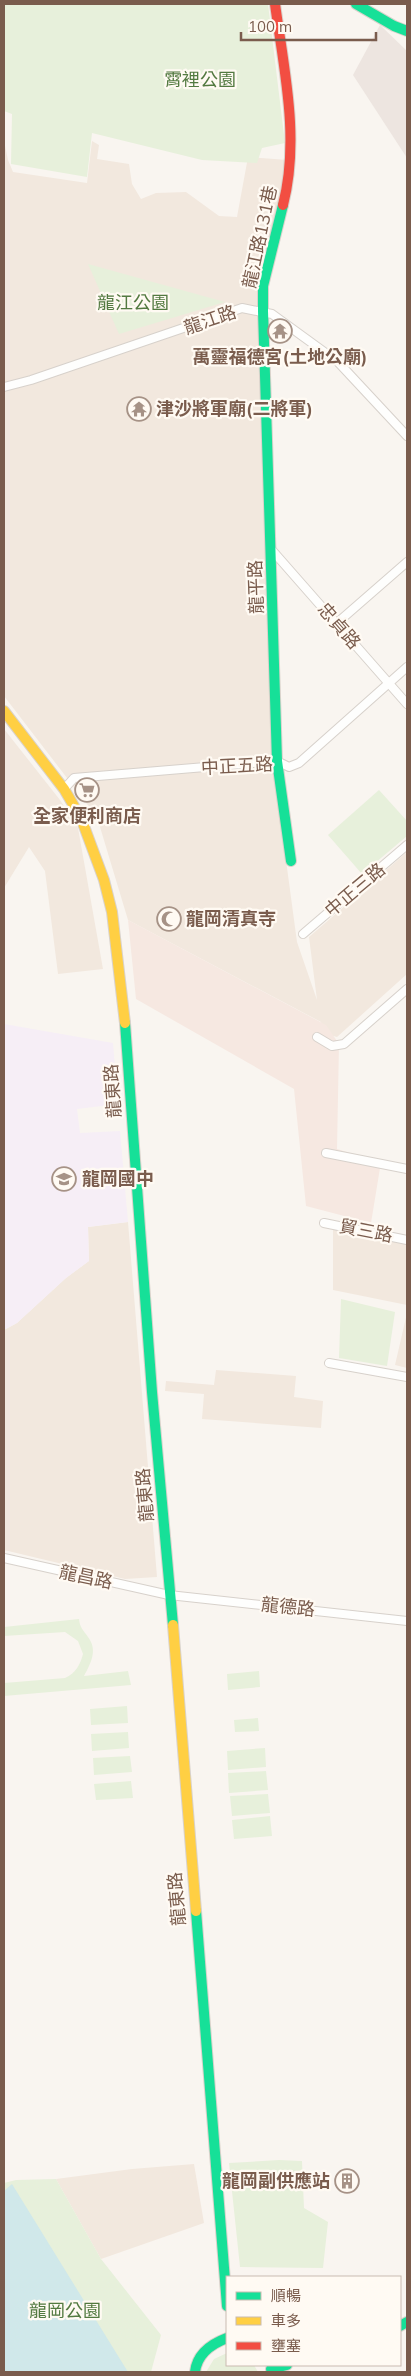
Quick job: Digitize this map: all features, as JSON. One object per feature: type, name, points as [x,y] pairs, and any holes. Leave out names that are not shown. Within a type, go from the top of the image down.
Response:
[{"type":"street","name":"龍江路131巷","points":[[264,311],[263,286],[289,182],[292,136],[275,4]]},
{"type":"street","points":[[356,4],[407,31]]},
{"type":"street","name":"龍江路","points":[[4,387],[31,380],[242,308],[264,311],[288,324],[338,362],[407,436]]},
{"type":"street","name":"龍平路","points":[[264,311],[277,761],[291,861]]},
{"type":"street","name":"忠貞路","points":[[271,549],[407,704]]},
{"type":"street","points":[[337,623],[407,562]]},
{"type":"street","name":"中正五路","points":[[64,789],[74,778],[277,761],[289,767],[299,763],[407,666]]},
{"type":"street","name":"龍東路","points":[[4,711],[64,789],[81,818],[104,880],[117,947],[126,1028],[139,1220],[226,2294]]},
{"type":"street","name":"中正三路","points":[[303,934],[407,845]]},
{"type":"street","points":[[317,1037],[332,1046],[344,1044],[407,989]]},
{"type":"street","points":[[326,1152],[407,1169]]},
{"type":"street","name":"貿三路","points":[[324,1223],[407,1240]]},
{"type":"street","points":[[329,1363],[407,1378]]},
{"type":"street","name":"龍昌路","points":[[4,1558],[169,1595]]},
{"type":"street","name":"龍德路","points":[[169,1595],[407,1621]]},
{"type":"street","points":[[195,2372],[199,2358],[209,2346],[226,2338]]},
{"type":"street","points":[[270,2369],[283,2366]]},
{"type":"shaded area","points":[[380,25],[407,51],[407,158],[353,75]]},
{"type":"shaded area","points":[[4,141],[13,172],[87,183],[92,141],[99,145],[97,159],[129,164],[132,184],[141,199],[156,193],[186,192],[219,216],[237,217],[248,157],[288,160],[259,287],[272,756],[297,942],[317,1000],[309,937],[407,852],[407,974],[337,1037],[322,1033],[321,1022],[128,920],[97,817],[4,696]]},
{"type":"shaded area","points":[[4,729],[60,800],[78,828],[103,969],[58,974],[45,871],[29,847],[4,888]]},
{"type":"shaded area","points":[[128,920],[326,1025],[339,1044],[337,1149],[381,1162],[371,1223],[306,1206],[294,1089],[136,999]]},
{"type":"shaded area","name":"龍岡國中","points":[[4,1024],[113,1043],[118,1104],[77,1109],[80,1133],[120,1131],[128,1222],[88,1227],[89,1261],[66,1278],[17,1323],[4,1330]]},
{"type":"shaded area","points":[[128,1222],[157,1577],[125,1579],[4,1550],[4,1330],[17,1323],[66,1278],[89,1261],[88,1227]]},
{"type":"shaded area","points":[[333,1224],[407,1242],[407,1305],[333,1290]]},
{"type":"shaded area","points":[[407,1313],[407,1368],[395,1365]]},
{"type":"shaded area","points":[[216,1370],[296,1376],[294,1397],[323,1401],[321,1428],[202,1419],[204,1394],[165,1391],[166,1381],[214,1385]]},
{"type":"shaded area","points":[[194,2164],[204,2223],[101,2259],[56,2179],[132,2169]]},
{"type":"green space","name":"霄裡公園","points":[[4,4],[268,4],[285,143],[262,148],[257,163],[202,160],[92,133],[87,177],[11,164],[12,114],[4,111]]},
{"type":"green space","name":"龍江公園","points":[[88,264],[225,302],[119,334]]},
{"type":"green space","points":[[379,790],[407,821],[407,836],[362,874],[328,835]]},
{"type":"green space","points":[[341,1299],[395,1312],[387,1366],[339,1358]]},
{"type":"green space","points":[[79,1619],[81,1627],[93,1647],[91,1661],[84,1676],[128,1671],[131,1685],[4,1696],[4,1683],[65,1678],[69,1676],[77,1668],[83,1654],[78,1641],[65,1632],[4,1636],[4,1627]]},
{"type":"green space","points":[[259,1671],[260,1687],[228,1690],[227,1674]]},
{"type":"green space","points":[[127,1706],[128,1723],[91,1725],[90,1709]]},
{"type":"green space","points":[[258,1718],[259,1731],[235,1732],[234,1720]]},
{"type":"green space","points":[[128,1732],[129,1748],[92,1751],[91,1734]]},
{"type":"green space","points":[[265,1748],[266,1767],[228,1770],[227,1751]]},
{"type":"green space","points":[[130,1756],[132,1772],[94,1775],[93,1758]]},
{"type":"green space","points":[[266,1771],[268,1790],[229,1793],[228,1773]]},
{"type":"green space","points":[[131,1781],[133,1798],[96,1800],[94,1784]]},
{"type":"green space","points":[[268,1794],[270,1813],[232,1816],[230,1796]]},
{"type":"green space","points":[[270,1816],[272,1836],[234,1839],[232,1820]]},
{"type":"green space","points":[[279,2160],[302,2161],[304,2208],[328,2222],[323,2268],[240,2267],[229,2163]]},
{"type":"green space","name":"龍岡公園","points":[[56,2179],[101,2259],[161,2335],[151,2372],[4,2372],[4,2183],[16,2180]]},
{"type":"green space","points":[[226,2353],[226,2366],[255,2366],[258,2372],[206,2372],[214,2359]]},
{"type":"water","points":[[12,2184],[128,2372],[4,2372],[4,2191]]},
{"type":"traffic: fast","points":[[356,4],[394,26],[407,31]]},
{"type":"traffic: fast","points":[[283,205],[263,286],[263,311],[277,761],[291,861]]},
{"type":"traffic: fast","points":[[125,1023],[152,1392],[173,1625]]},
{"type":"traffic: fast","points":[[196,1911],[226,2293]]},
{"type":"traffic: fast","points":[[401,2325],[407,2322]]},
{"type":"traffic: fast","points":[[195,2372],[196,2366],[206,2350],[226,2338]]},
{"type":"traffic: fast","points":[[271,2369],[283,2366]]},
{"type":"traffic: slow","points":[[4,711],[64,789],[81,818],[104,880],[112,912],[125,1023]]},
{"type":"traffic: slow","points":[[173,1625],[196,1911]]},
{"type":"traffic: jam","points":[[275,4],[289,104],[290,155],[283,205]]},
{"type":"place","name":"萬靈福德宮(土地公廟)","points":[[280,331]]},
{"type":"place","name":"津沙將軍廟(二將軍)","points":[[139,409]]},
{"type":"place","name":"全家便利商店","points":[[87,790]]},
{"type":"place","name":"龍岡清真寺","points":[[169,919]]},
{"type":"place","name":"龍岡國中","points":[[64,1179]]},
{"type":"place","name":"龍岡副供應站","points":[[347,2181]]}]
